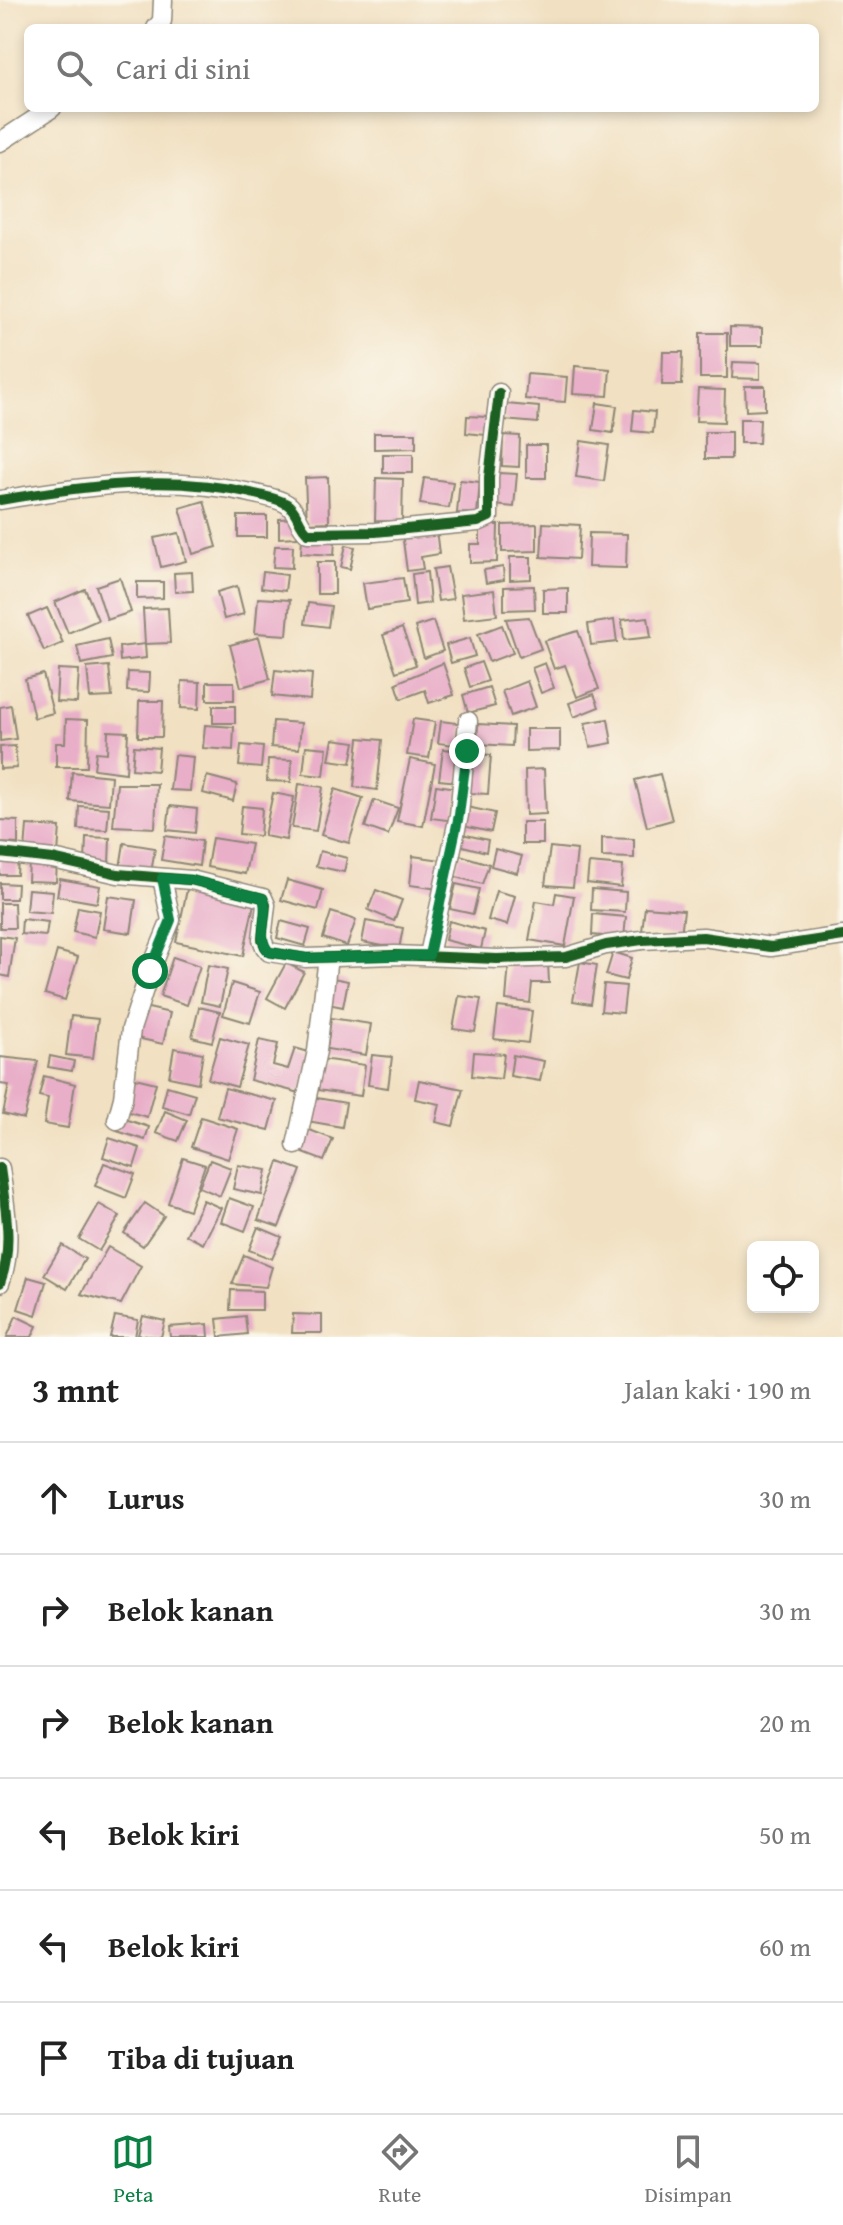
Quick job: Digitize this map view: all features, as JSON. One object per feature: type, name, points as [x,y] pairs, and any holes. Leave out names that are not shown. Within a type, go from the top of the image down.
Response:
[{"type":"street","points":[[159,24],[163,0]]},
{"type":"street","points":[[0,142],[46,112]]},
{"type":"street","points":[[0,500],[127,484],[198,483],[287,503],[308,533],[375,532],[478,522],[489,517],[489,477],[499,393]]},
{"type":"street","points":[[429,955],[459,815],[468,721]]},
{"type":"street","points":[[0,853],[53,859],[118,874],[191,880],[263,898],[266,905],[262,939],[269,952],[306,958],[429,955],[497,959],[566,957],[606,945],[642,940],[703,937],[771,947],[843,936]]},
{"type":"street","points":[[117,1120],[131,1029],[171,920],[162,878]]},
{"type":"street","points":[[296,1145],[317,1051],[328,957]]},
{"type":"street","points":[[0,1168],[8,1229],[5,1271],[0,1283]]},
{"type":"building","points":[[730,327],[762,328],[762,346],[730,346]]},
{"type":"building","points":[[700,333],[727,333],[727,378],[700,378]]},
{"type":"building","points":[[663,352],[683,352],[682,385],[662,385]]},
{"type":"building","points":[[733,362],[760,363],[760,379],[732,378]]},
{"type":"building","points":[[575,366],[610,369],[608,396],[573,394]]},
{"type":"building","points":[[527,374],[567,377],[565,402],[525,399]]},
{"type":"building","points":[[745,386],[765,386],[765,410],[746,411]]},
{"type":"building","points":[[698,389],[725,390],[724,422],[696,421]]},
{"type":"building","points":[[597,403],[617,406],[613,433],[593,430]]},
{"type":"building","points":[[506,404],[539,407],[538,423],[504,420]]},
{"type":"building","points":[[634,410],[655,412],[653,433],[632,431]]},
{"type":"building","points":[[467,416],[487,417],[486,435],[466,433]]},
{"type":"building","points":[[740,419],[760,419],[759,443],[740,443]]},
{"type":"building","points":[[705,432],[731,432],[731,459],[705,459]]},
{"type":"building","points":[[374,433],[416,433],[416,448],[374,449]]},
{"type":"building","points":[[503,435],[520,436],[519,467],[502,466]]},
{"type":"building","points":[[581,441],[609,445],[604,481],[576,477]]},
{"type":"building","points":[[526,445],[546,445],[546,478],[526,478]]},
{"type":"building","points":[[383,454],[413,454],[413,473],[383,473]]},
{"type":"building","points":[[498,473],[517,474],[514,507],[495,505]]},
{"type":"building","points":[[328,477],[329,522],[307,523],[305,478]]},
{"type":"building","points":[[376,478],[403,479],[402,522],[375,521]]},
{"type":"building","points":[[424,478],[453,482],[449,508],[420,504]]},
{"type":"building","points":[[460,480],[480,482],[477,514],[457,513]]},
{"type":"building","points":[[204,501],[217,547],[193,554],[180,508]]},
{"type":"building","points":[[238,516],[267,516],[267,537],[238,537]]},
{"type":"building","points":[[297,518],[297,537],[279,538],[279,519]]},
{"type":"building","points":[[543,523],[580,525],[578,559],[541,557]]},
{"type":"building","points":[[537,524],[537,551],[502,552],[502,525]]},
{"type":"building","points":[[480,525],[498,525],[497,562],[470,563],[470,544],[480,544]]},
{"type":"building","points":[[436,529],[439,554],[421,557],[423,569],[407,571],[402,533]]},
{"type":"building","points":[[179,533],[186,561],[161,567],[154,538]]},
{"type":"building","points":[[589,533],[627,534],[626,568],[588,567]]},
{"type":"building","points":[[302,539],[335,541],[334,555],[301,553]]},
{"type":"building","points":[[346,545],[355,547],[350,569],[341,567]]},
{"type":"building","points":[[275,546],[293,546],[292,568],[273,567]]},
{"type":"building","points":[[510,557],[531,557],[531,579],[510,580]]},
{"type":"building","points":[[317,562],[335,562],[335,594],[317,594]]},
{"type":"building","points":[[447,567],[453,599],[438,601],[433,569]]},
{"type":"building","points":[[503,567],[504,580],[486,583],[484,570]]},
{"type":"building","points":[[192,572],[193,591],[175,592],[174,573]]},
{"type":"building","points":[[263,572],[287,575],[285,591],[261,588]]},
{"type":"building","points":[[427,572],[430,603],[415,605],[412,574]]},
{"type":"building","points":[[120,578],[131,612],[107,620],[96,586]]},
{"type":"building","points":[[403,578],[407,603],[367,609],[363,583]]},
{"type":"building","points":[[137,582],[163,582],[163,598],[137,599]]},
{"type":"building","points":[[237,586],[244,614],[224,619],[217,592]]},
{"type":"building","points":[[534,586],[535,609],[504,610],[504,587]]},
{"type":"building","points":[[568,588],[568,613],[543,613],[543,589]]},
{"type":"building","points":[[85,589],[98,620],[68,633],[55,602]]},
{"type":"building","points":[[494,590],[497,615],[464,619],[461,594]]},
{"type":"building","points":[[258,598],[290,600],[287,635],[255,633]]},
{"type":"building","points":[[308,603],[331,606],[328,627],[305,624]]},
{"type":"building","points":[[47,608],[63,643],[44,651],[28,616]]},
{"type":"building","points":[[168,608],[170,643],[145,644],[143,609]]},
{"type":"building","points":[[529,617],[541,649],[519,657],[506,619]]},
{"type":"building","points":[[648,617],[651,637],[624,640],[622,620]]},
{"type":"building","points":[[614,620],[617,642],[591,645],[588,624]]},
{"type":"building","points":[[433,621],[443,651],[424,658],[415,627]]},
{"type":"building","points":[[502,625],[513,653],[489,662],[478,634]]},
{"type":"building","points":[[402,628],[416,665],[396,672],[383,635]]},
{"type":"building","points":[[578,631],[599,689],[577,697],[565,665],[554,669],[544,641]]},
{"type":"building","points":[[259,637],[270,679],[241,687],[230,645]]},
{"type":"building","points":[[470,638],[475,656],[451,663],[446,645]]},
{"type":"building","points":[[108,639],[112,658],[81,664],[77,646]]},
{"type":"building","points":[[145,644],[146,658],[120,661],[119,647]]},
{"type":"building","points":[[481,662],[488,681],[470,687],[464,668]]},
{"type":"building","points":[[443,663],[454,695],[429,703],[425,690],[401,699],[396,683]]},
{"type":"building","points":[[545,663],[554,688],[541,693],[532,668]]},
{"type":"building","points":[[109,666],[112,697],[90,698],[87,668]]},
{"type":"building","points":[[58,669],[79,670],[77,703],[56,702]]},
{"type":"building","points":[[275,670],[312,674],[310,700],[272,696]]},
{"type":"building","points":[[128,672],[150,673],[149,692],[127,691]]},
{"type":"building","points":[[43,674],[53,713],[34,718],[25,679]]},
{"type":"building","points":[[182,681],[200,682],[199,709],[181,708]]},
{"type":"building","points":[[527,681],[536,707],[511,716],[502,691]]},
{"type":"building","points":[[207,682],[234,682],[234,700],[207,700]]},
{"type":"building","points":[[489,687],[495,706],[468,713],[463,695]]},
{"type":"building","points":[[594,694],[599,707],[574,717],[569,703]]},
{"type":"building","points":[[139,701],[163,701],[162,737],[138,737]]},
{"type":"building","points":[[11,705],[16,739],[0,741],[0,707]]},
{"type":"building","points":[[213,706],[235,706],[235,723],[213,723]]},
{"type":"building","points":[[66,719],[88,720],[87,767],[56,767],[56,743],[65,743]]},
{"type":"building","points":[[413,719],[435,722],[429,758],[407,755]]},
{"type":"building","points":[[608,719],[612,743],[590,747],[585,723]]},
{"type":"building","points":[[273,721],[301,723],[299,749],[271,747]]},
{"type":"building","points":[[441,721],[464,724],[461,746],[438,743]]},
{"type":"building","points":[[478,724],[513,726],[512,746],[477,744]]},
{"type":"building","points":[[205,725],[234,727],[233,750],[203,748]]},
{"type":"building","points":[[526,729],[560,729],[560,750],[526,751]]},
{"type":"building","points":[[108,731],[128,732],[126,773],[94,769],[96,752],[107,753]]},
{"type":"building","points":[[359,738],[382,740],[377,790],[354,787]]},
{"type":"building","points":[[333,739],[355,742],[351,763],[329,760]]},
{"type":"building","points":[[241,745],[263,747],[261,768],[239,766]]},
{"type":"building","points":[[15,746],[17,768],[0,769],[0,747]]},
{"type":"building","points":[[134,746],[159,748],[157,771],[132,769]]},
{"type":"building","points":[[306,746],[327,748],[324,776],[303,774]]},
{"type":"building","points":[[443,749],[463,751],[459,782],[439,780]]},
{"type":"building","points":[[472,754],[491,755],[488,794],[470,793]]},
{"type":"building","points":[[174,755],[193,757],[190,791],[170,790]]},
{"type":"building","points":[[268,759],[292,760],[291,782],[267,781]]},
{"type":"building","points":[[410,759],[435,764],[423,826],[397,821]]},
{"type":"building","points":[[544,769],[546,814],[526,815],[525,770]]},
{"type":"building","points":[[72,772],[111,776],[109,804],[70,801]]},
{"type":"building","points":[[660,774],[672,820],[647,827],[635,780]]},
{"type":"building","points":[[207,776],[237,784],[233,801],[203,793]]},
{"type":"building","points":[[117,784],[157,784],[155,828],[113,826]]},
{"type":"building","points":[[299,784],[323,787],[316,831],[292,828]]},
{"type":"building","points":[[436,785],[458,788],[454,821],[431,818]]},
{"type":"building","points":[[335,789],[363,798],[349,843],[321,835]]},
{"type":"building","points":[[273,793],[294,797],[286,840],[264,836]]},
{"type":"building","points":[[374,800],[398,808],[388,835],[365,827]]},
{"type":"building","points":[[79,806],[109,808],[107,830],[78,829]]},
{"type":"building","points":[[170,806],[197,809],[195,833],[167,830]]},
{"type":"building","points":[[242,806],[262,808],[260,836],[239,834]]},
{"type":"building","points":[[467,807],[495,813],[491,832],[463,826]]},
{"type":"building","points":[[0,820],[18,821],[18,844],[0,843]]},
{"type":"building","points":[[522,822],[543,822],[543,844],[522,844]]},
{"type":"building","points":[[27,825],[60,827],[58,853],[25,851]]},
{"type":"building","points":[[462,834],[488,840],[486,852],[459,845]]},
{"type":"building","points":[[165,836],[202,841],[199,866],[161,860]]},
{"type":"building","points":[[86,837],[110,838],[109,864],[85,864]]},
{"type":"building","points":[[212,838],[251,844],[245,874],[207,867]]},
{"type":"building","points":[[602,838],[634,839],[634,858],[602,857]]},
{"type":"building","points":[[124,843],[155,848],[151,873],[120,868]]},
{"type":"building","points":[[550,847],[577,850],[573,887],[545,885]]},
{"type":"building","points":[[495,849],[522,856],[517,873],[491,866]]},
{"type":"building","points":[[320,851],[347,858],[344,872],[316,866]]},
{"type":"building","points":[[460,855],[489,864],[482,884],[453,876]]},
{"type":"building","points":[[413,856],[442,860],[439,889],[410,885]]},
{"type":"building","points":[[0,859],[18,859],[17,875],[0,875]]},
{"type":"building","points":[[29,862],[57,862],[56,882],[28,881]]},
{"type":"building","points":[[589,863],[623,866],[621,887],[587,883]]},
{"type":"building","points":[[60,879],[100,886],[97,903],[57,896]]},
{"type":"building","points":[[287,880],[323,890],[318,910],[281,900]]},
{"type":"building","points":[[0,883],[17,884],[16,899],[0,899]]},
{"type":"building","points":[[456,884],[479,889],[473,914],[450,909]]},
{"type":"building","points":[[188,885],[255,899],[243,956],[176,942]]},
{"type":"building","points":[[28,889],[53,891],[51,913],[26,911]]},
{"type":"building","points":[[592,889],[626,892],[625,912],[591,910]]},
{"type":"building","points":[[376,890],[402,900],[394,921],[368,910]]},
{"type":"building","points":[[496,891],[515,896],[507,925],[488,920]]},
{"type":"building","points":[[556,893],[574,896],[565,946],[529,940],[536,901],[554,904]]},
{"type":"building","points":[[108,896],[136,900],[131,933],[103,929]]},
{"type":"building","points":[[0,903],[14,903],[15,928],[0,928]]},
{"type":"building","points":[[78,907],[100,911],[95,937],[73,932]]},
{"type":"building","points":[[645,907],[684,910],[681,935],[642,931]]},
{"type":"building","points":[[331,912],[356,920],[347,946],[323,938]]},
{"type":"building","points":[[593,914],[626,917],[624,938],[592,935]]},
{"type":"building","points":[[22,919],[48,922],[46,936],[21,934]]},
{"type":"building","points":[[281,921],[310,929],[305,946],[277,938]]},
{"type":"building","points":[[366,921],[403,928],[399,949],[362,942]]},
{"type":"building","points":[[449,921],[485,931],[481,949],[445,940]]},
{"type":"building","points":[[0,936],[15,938],[9,977],[0,975]]},
{"type":"building","points":[[57,951],[78,957],[65,1000],[45,994]]},
{"type":"building","points":[[613,952],[632,958],[626,980],[606,975]]},
{"type":"building","points":[[173,957],[200,966],[187,1005],[160,996]]},
{"type":"building","points":[[509,962],[548,962],[549,983],[532,983],[530,1003],[506,1000]]},
{"type":"building","points":[[580,962],[597,965],[591,1004],[573,1001]]},
{"type":"building","points":[[286,963],[304,972],[285,1008],[267,998]]},
{"type":"building","points":[[208,965],[228,969],[220,1006],[201,1002]]},
{"type":"building","points":[[328,977],[348,981],[343,1007],[323,1003]]},
{"type":"building","points":[[232,983],[260,992],[250,1023],[223,1015]]},
{"type":"building","points":[[604,984],[626,986],[623,1013],[601,1011]]},
{"type":"building","points":[[459,996],[481,999],[475,1032],[453,1029]]},
{"type":"building","points":[[144,1007],[170,1013],[163,1044],[137,1038]]},
{"type":"building","points":[[199,1007],[220,1012],[212,1042],[192,1037]]},
{"type":"building","points":[[498,1007],[532,1011],[528,1043],[494,1039]]},
{"type":"building","points":[[71,1016],[98,1019],[93,1058],[66,1055]]},
{"type":"building","points":[[331,1018],[371,1024],[366,1055],[327,1049]]},
{"type":"building","points":[[220,1037],[249,1045],[237,1087],[208,1079]]},
{"type":"building","points":[[259,1040],[278,1044],[273,1065],[288,1069],[295,1048],[312,1053],[300,1093],[250,1080]]},
{"type":"building","points":[[174,1048],[203,1053],[198,1083],[169,1077]]},
{"type":"building","points":[[474,1052],[504,1054],[501,1079],[472,1076]]},
{"type":"building","points":[[372,1055],[392,1057],[388,1088],[368,1085]]},
{"type":"building","points":[[513,1055],[544,1061],[540,1081],[510,1076]]},
{"type":"building","points":[[50,1056],[74,1061],[72,1071],[48,1067]]},
{"type":"building","points":[[0,1057],[38,1061],[24,1119],[3,1114],[9,1085],[0,1084]]},
{"type":"building","points":[[321,1059],[365,1065],[361,1096],[317,1090]]},
{"type":"building","points":[[44,1076],[75,1084],[68,1128],[44,1124],[48,1098],[39,1096]]},
{"type":"building","points":[[135,1078],[156,1083],[147,1117],[126,1111]]},
{"type":"building","points":[[419,1080],[463,1089],[453,1126],[436,1122],[440,1104],[415,1099]]},
{"type":"building","points":[[167,1086],[195,1094],[189,1114],[162,1106]]},
{"type":"building","points":[[225,1088],[277,1101],[269,1130],[217,1117]]},
{"type":"building","points":[[311,1097],[346,1103],[342,1127],[307,1121]]},
{"type":"building","points":[[165,1111],[187,1120],[178,1141],[156,1133]]},
{"type":"building","points":[[201,1117],[238,1129],[228,1159],[191,1147]]},
{"type":"building","points":[[122,1118],[149,1127],[145,1140],[117,1131]]},
{"type":"building","points":[[307,1129],[333,1139],[324,1161],[298,1151]]},
{"type":"building","points":[[109,1138],[140,1148],[134,1167],[103,1157]]},
{"type":"building","points":[[183,1158],[205,1165],[189,1210],[168,1203]]},
{"type":"building","points":[[210,1160],[231,1168],[220,1196],[199,1187]]},
{"type":"building","points":[[279,1162],[301,1170],[279,1227],[258,1220]]},
{"type":"building","points":[[104,1163],[135,1174],[126,1198],[95,1186]]},
{"type":"building","points":[[238,1165],[267,1170],[262,1195],[233,1189]]},
{"type":"building","points":[[229,1198],[254,1207],[245,1231],[221,1222]]},
{"type":"building","points":[[203,1200],[221,1208],[203,1244],[186,1235]]},
{"type":"building","points":[[145,1203],[164,1216],[143,1246],[124,1233]]},
{"type":"building","points":[[99,1204],[120,1216],[99,1251],[79,1239]]},
{"type":"building","points":[[258,1227],[282,1237],[272,1259],[249,1250]]},
{"type":"building","points":[[62,1245],[85,1259],[67,1289],[44,1275]]},
{"type":"building","points":[[108,1247],[141,1266],[121,1304],[81,1294]]},
{"type":"building","points":[[244,1255],[272,1267],[266,1287],[232,1284]]},
{"type":"building","points":[[28,1277],[46,1282],[36,1315],[18,1309]]},
{"type":"building","points":[[231,1290],[262,1291],[262,1310],[230,1310]]},
{"type":"building","points":[[293,1314],[322,1315],[322,1333],[292,1333]]},
{"type":"building","points":[[16,1316],[37,1326],[32,1337],[7,1337]]},
{"type":"building","points":[[115,1316],[138,1320],[135,1337],[110,1337]]},
{"type":"building","points":[[143,1316],[165,1321],[161,1337],[138,1335]]},
{"type":"building","points":[[245,1316],[247,1334],[219,1337],[217,1319]]},
{"type":"building","points":[[208,1324],[209,1337],[170,1337],[169,1327]]},
{"type":"cycle path","points":[[0,500],[126,484],[189,484],[220,487],[279,500],[291,507],[308,533],[375,532],[478,522],[489,517],[489,477],[499,393]]},
{"type":"cycle path","points":[[0,853],[53,859],[118,874],[191,880],[263,898],[266,905],[262,939],[265,947],[269,952],[306,958],[395,955],[497,959],[566,957],[606,945],[642,940],[703,937],[771,947],[843,936]]},
{"type":"cycle path","points":[[0,1168],[7,1241],[0,1283]]},
{"type":"route","points":[[150,971],[171,920],[162,878],[191,880],[263,898],[266,905],[262,939],[269,952],[306,958],[429,955],[459,815],[467,751]]}]
